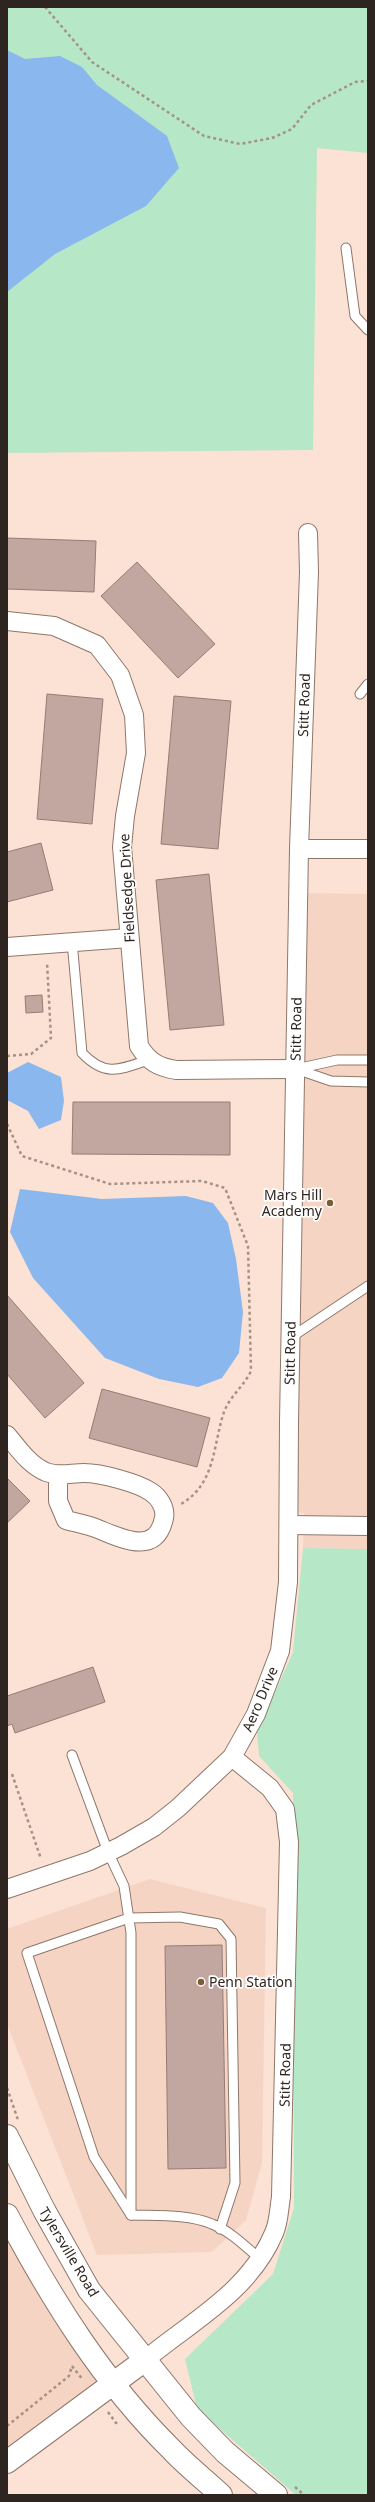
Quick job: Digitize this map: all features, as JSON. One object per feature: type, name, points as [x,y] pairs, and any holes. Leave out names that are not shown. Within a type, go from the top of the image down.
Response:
[{"type":"main road","name":"Tylersville Road","points":[[7,2136],[44,2210],[89,2290],[191,2417],[225,2452],[276,2495]]},
{"type":"main road","points":[[7,2215],[73,2329],[112,2383],[171,2450],[221,2495]]},
{"type":"main road","points":[[7,2462],[145,2360]]},
{"type":"street","name":"Stitt Road","points":[[289,1525],[290,1338],[299,849],[309,572],[308,534]]},
{"type":"street","name":"Fieldsedge Drive","points":[[7,621],[54,626],[97,645],[120,675],[134,715],[136,753],[124,816],[122,847],[136,1032],[139,1046],[148,1060]]},
{"type":"street","points":[[299,849],[368,849]]},
{"type":"street","points":[[7,947],[72,941],[129,938]]},
{"type":"street","points":[[148,1060],[162,1068],[176,1070],[296,1069]]},
{"type":"street","points":[[7,1434],[34,1465],[58,1476],[85,1473],[99,1475],[139,1486],[151,1492],[161,1502],[165,1515],[162,1528],[153,1539],[140,1542],[66,1520],[58,1501],[58,1476]]},
{"type":"street","points":[[289,1525],[368,1526]]},
{"type":"street","name":"Aero Drive","points":[[7,1889],[47,1876],[108,1852],[154,1827],[202,1787],[232,1757],[256,1714],[280,1652],[287,1602],[289,1525]]},
{"type":"street","name":"Stitt Road","points":[[145,2360],[217,2306],[242,2282],[260,2259],[275,2232],[281,2197],[289,1842],[285,1809],[270,1788],[232,1757]]},
{"type":"lane","points":[[346,248],[355,316],[368,330]]},
{"type":"lane","points":[[360,694],[368,684]]},
{"type":"lane","points":[[72,941],[82,1053],[94,1066],[117,1071],[148,1060]]},
{"type":"lane","points":[[296,1069],[337,1060],[368,1060]]},
{"type":"lane","points":[[296,1069],[331,1080],[368,1082]]},
{"type":"lane","points":[[290,1338],[368,1286]]},
{"type":"lane","points":[[72,1755],[108,1852],[124,1886],[129,1918],[131,2216]]},
{"type":"lane","points":[[131,2216],[94,2157],[27,1953],[129,1918],[180,1917],[219,1924],[231,1939],[235,2183],[220,2229]]},
{"type":"lane","points":[[131,2216],[172,2216],[212,2224],[239,2241],[260,2259]]},
{"type":"path","points":[[45,7],[92,62],[204,136],[240,144],[272,138],[292,129],[311,105],[355,82],[368,81]]},
{"type":"path","points":[[7,1056],[31,1054],[51,1038],[47,955]]},
{"type":"path","points":[[7,1124],[22,1156],[85,1177],[110,1184],[202,1181],[225,1188],[248,1246],[251,1371],[246,1382],[232,1397],[224,1412],[214,1459],[200,1486],[189,1499],[176,1506]]},
{"type":"path","points":[[12,1774],[47,1876]]},
{"type":"path","points":[[7,2426],[68,2376],[72,2366]]},
{"type":"shaded area","name":"Mars Hill Academy","points":[[299,893],[368,894],[368,1549],[303,1548],[304,1513],[289,1512]]},
{"type":"shaded area","points":[[150,1879],[266,1908],[262,2163],[246,2220],[212,2252],[97,2255],[7,2024],[7,1929]]},
{"type":"shaded area","points":[[7,2215],[112,2383],[7,2462]]},
{"type":"green space","points":[[7,7],[368,7],[368,153],[317,148],[313,450],[7,453]]},
{"type":"green space","points":[[303,1548],[368,1549],[368,2495],[296,2495],[197,2409],[185,2359],[273,2274],[294,2208],[293,1793],[259,1756],[257,1733],[293,1652]]},
{"type":"water","points":[[7,50],[25,59],[60,56],[82,67],[97,85],[167,136],[179,168],[146,206],[55,254],[7,292]]},
{"type":"water","points":[[28,1062],[61,1077],[64,1101],[61,1120],[39,1129],[28,1111],[7,1100],[7,1073]]},
{"type":"water","points":[[20,1189],[102,1199],[186,1196],[213,1203],[228,1223],[236,1259],[243,1312],[239,1353],[222,1378],[198,1387],[159,1379],[105,1358],[33,1278],[10,1232]]},
{"type":"building","points":[[7,538],[96,541],[94,592],[7,589]]},
{"type":"building","points":[[137,562],[215,644],[178,678],[101,596]]},
{"type":"building","points":[[47,694],[103,699],[92,824],[37,819]]},
{"type":"building","points":[[174,696],[231,701],[218,849],[161,844]]},
{"type":"building","points":[[41,843],[53,890],[7,902],[7,852]]},
{"type":"building","points":[[209,874],[224,1025],[170,1030],[156,880]]},
{"type":"building","points":[[42,995],[43,1012],[26,1013],[25,996]]},
{"type":"building","points":[[73,1102],[230,1102],[230,1155],[72,1154]]},
{"type":"building","points":[[7,1295],[84,1383],[45,1418],[7,1374]]},
{"type":"building","points":[[102,1389],[210,1418],[197,1467],[89,1438]]},
{"type":"building","points":[[7,1478],[30,1501],[7,1523]]},
{"type":"building","points":[[93,1667],[105,1702],[15,1733],[12,1724],[7,1726],[7,1696]]},
{"type":"building","points":[[222,1945],[226,2168],[168,2169],[165,1946]]},
{"type":"place","name":"Mars Hill Academy","points":[[330,1203]]},
{"type":"place","name":"Penn Station","points":[[201,1982]]}]
